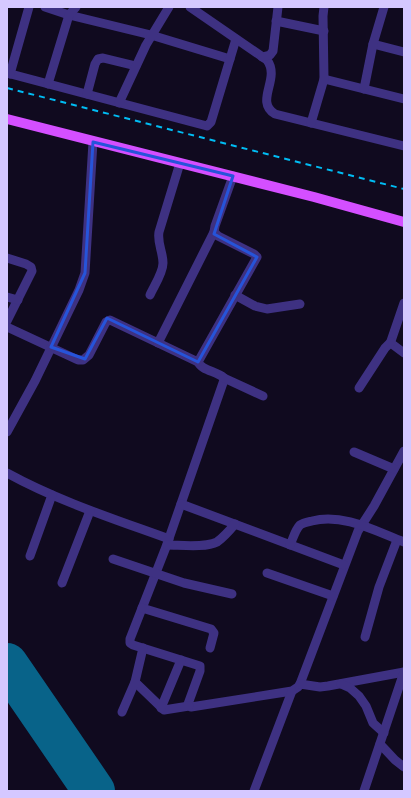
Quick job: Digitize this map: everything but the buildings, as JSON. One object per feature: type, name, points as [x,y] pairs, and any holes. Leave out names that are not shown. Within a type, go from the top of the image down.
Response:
[{"type":"main road","points":[[7,119],[93,142],[233,176],[404,222]]},
{"type":"street","points":[[29,7],[9,74],[207,126],[211,122],[236,39]]},
{"type":"street","points":[[45,7],[69,16],[151,35],[230,59]]},
{"type":"street","points":[[48,84],[69,16],[76,7]]},
{"type":"street","points":[[119,103],[151,35],[169,7]]},
{"type":"street","points":[[190,7],[270,64],[272,71],[266,100],[270,111],[275,114],[404,146]]},
{"type":"street","points":[[262,57],[270,55],[273,51],[277,7]]},
{"type":"street","points":[[311,123],[324,79],[324,7]]},
{"type":"street","points":[[364,90],[373,44],[384,7]]},
{"type":"street","points":[[276,21],[324,31]]},
{"type":"street","points":[[373,44],[404,52]]},
{"type":"street","points":[[87,94],[98,59],[103,58],[136,66]]},
{"type":"street","points":[[324,79],[404,99]]},
{"type":"street","points":[[8,430],[35,381],[79,290],[85,274],[93,142]]},
{"type":"street","points":[[150,295],[162,268],[158,237],[180,163]]},
{"type":"street","points":[[158,343],[214,232],[233,176]]},
{"type":"street","points":[[198,362],[256,259],[256,256],[218,236],[214,232]]},
{"type":"street","points":[[7,258],[26,264],[32,269],[7,321]]},
{"type":"street","points":[[236,295],[255,306],[267,309],[300,304]]},
{"type":"street","points":[[7,297],[18,300]]},
{"type":"street","points":[[359,388],[385,348],[391,342],[404,303]]},
{"type":"street","points":[[7,327],[78,360],[83,360],[89,355],[106,322],[110,320],[198,362],[202,367],[263,396]]},
{"type":"street","points":[[391,342],[404,353]]},
{"type":"street","points":[[189,706],[188,702],[200,667],[133,645],[130,641],[168,542],[224,378]]},
{"type":"street","points":[[135,682],[161,708],[166,710],[292,691],[298,687],[360,525],[374,506],[404,451]]},
{"type":"street","points":[[354,452],[394,469]]},
{"type":"street","points":[[7,473],[52,495],[168,542],[212,544],[221,539],[235,524]]},
{"type":"street","points":[[30,556],[52,495]]},
{"type":"street","points":[[181,504],[344,565]]},
{"type":"street","points":[[62,583],[90,510]]},
{"type":"street","points":[[290,545],[300,525],[321,519],[332,518],[360,525],[401,541],[379,587],[365,637]]},
{"type":"street","points":[[112,559],[184,583],[232,594]]},
{"type":"street","points":[[267,573],[333,596]]},
{"type":"street","points":[[142,608],[210,629],[213,631],[214,635],[210,648]]},
{"type":"street","points":[[122,712],[135,682],[143,648]]},
{"type":"street","points":[[161,708],[181,660]]},
{"type":"street","points":[[300,684],[320,687],[404,672],[364,791]]},
{"type":"street","points":[[341,684],[350,688],[359,696],[366,706],[373,723],[384,733]]},
{"type":"street","points":[[254,791],[292,691]]},
{"type":"street","points":[[380,744],[404,767]]},
{"type":"highlighted area","points":[[93,142],[233,176],[214,234],[257,257],[198,362],[107,318],[85,359],[51,347],[85,273]]},
{"type":"runway","points":[[7,664],[94,791]]},
{"type":"railway","points":[[7,88],[404,189]]}]
